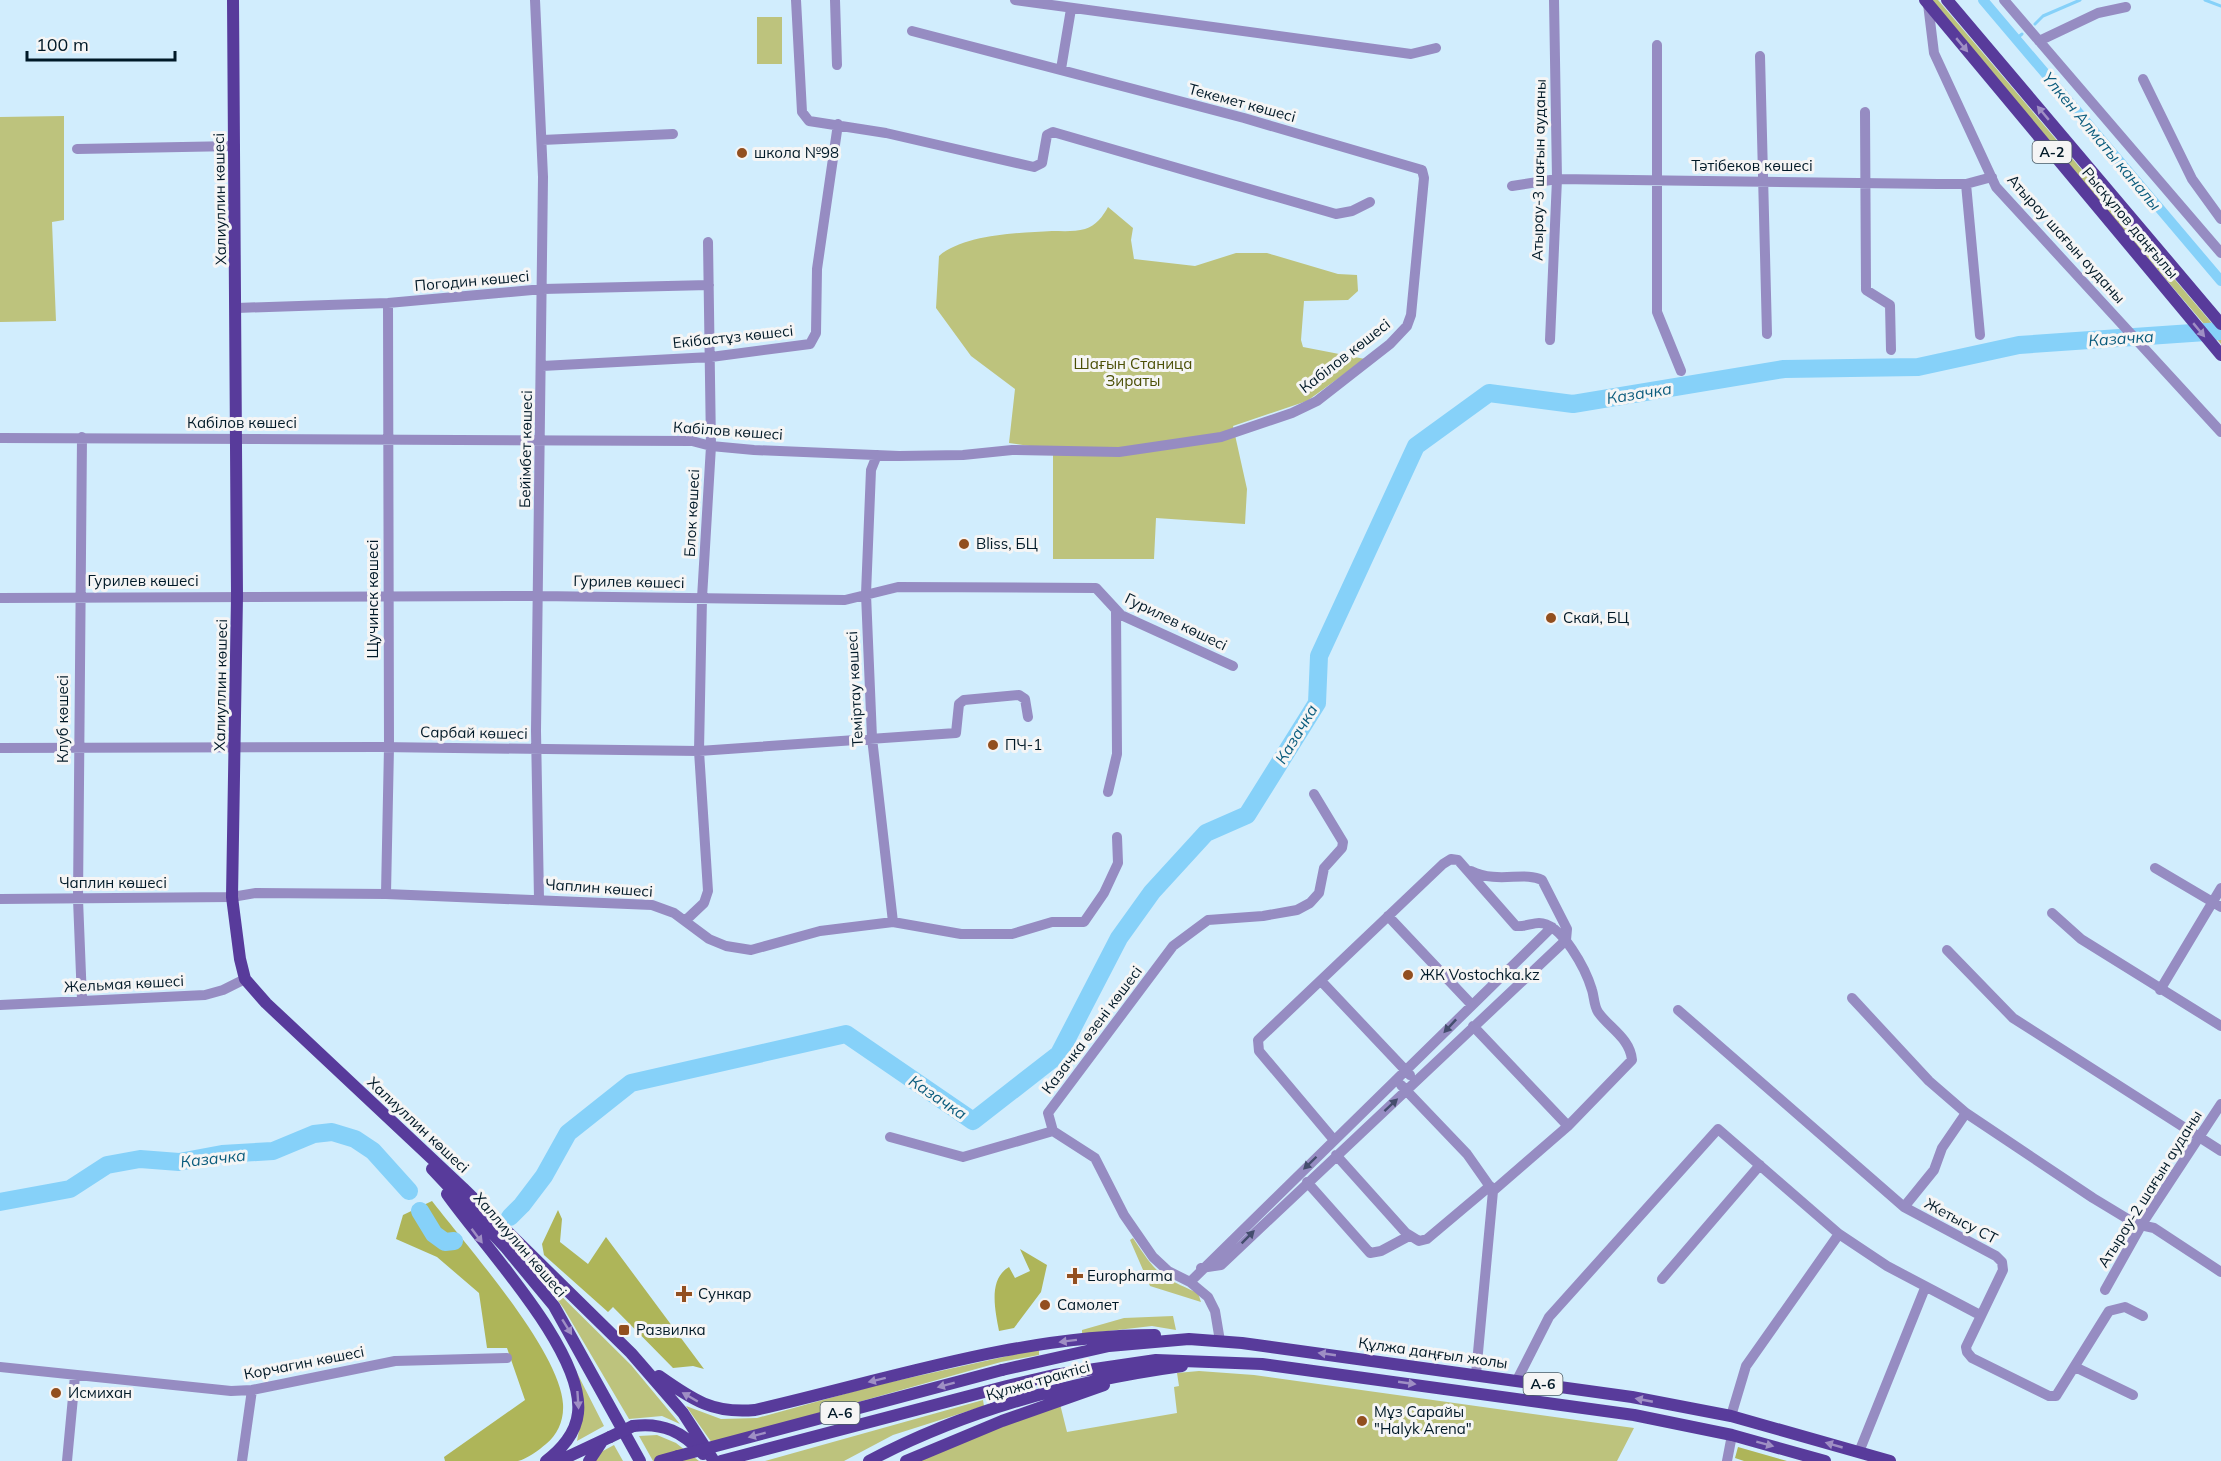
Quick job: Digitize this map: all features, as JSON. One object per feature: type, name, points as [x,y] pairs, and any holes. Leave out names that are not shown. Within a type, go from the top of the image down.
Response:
[{"type":"main road","name":"Халиуллин көшесі","points":[[233,0],[237,308],[237,596],[232,897],[238,948],[245,980],[266,1003],[525,1249]]},
{"type":"main road","name":"Рысқұлов даңғылы","points":[[1947,0],[2221,324]]},
{"type":"main road","name":"Рысқұлов даңғылы","points":[[1927,2],[2221,355]]},
{"type":"main road","name":"Халлиулин көшесі","points":[[369,1100],[506,1248],[554,1306],[641,1461]]},
{"type":"main road","points":[[420,1156],[473,1230],[539,1313],[575,1381],[579,1400],[577,1422],[570,1436],[546,1461]]},
{"type":"main road","name":"Халлиулин көшесі","points":[[525,1249],[631,1353],[683,1413],[712,1461]]},
{"type":"main road","points":[[631,1353],[685,1395],[716,1410],[735,1412],[755,1410],[928,1368],[1050,1343],[1127,1335],[1189,1339]]},
{"type":"main road","name":"Құлжа даңғыл жолы","points":[[660,1461],[1053,1357],[1109,1346],[1189,1339],[1476,1374],[1731,1416],[1890,1461]]},
{"type":"main road","name":"A-6","points":[[721,1461],[1007,1386],[1065,1373],[1156,1360],[1224,1362],[1353,1375],[1635,1415],[1732,1435],[1825,1461]]},
{"type":"main road","name":"Құлжа трактісі","points":[[869,1461],[910,1439],[956,1420],[1091,1380],[1224,1362]]},
{"type":"main road","points":[[906,1461],[1059,1399],[1161,1369]]},
{"type":"main road","points":[[559,1461],[633,1426],[653,1425],[669,1428],[695,1445],[712,1461]]},
{"type":"main road","points":[[589,1461],[606,1440]]},
{"type":"street","name":"Бейімбет көшесі","points":[[535,0],[542,140],[543,290],[536,748],[539,899]]},
{"type":"street","points":[[796,0],[803,116],[809,122],[838,124],[1034,167],[1042,163],[1047,135],[1053,132],[1336,214],[1352,211],[1370,202]]},
{"type":"street","points":[[835,0],[837,65]]},
{"type":"street","points":[[1015,0],[1411,54],[1436,48]]},
{"type":"street","name":"Атырау-3 шағын ауданы","points":[[1550,340],[1557,179],[1554,0]]},
{"type":"street","points":[[2004,0],[2221,253]]},
{"type":"street","name":"Атырау шағын ауданы","points":[[1927,2],[1934,53],[1996,187],[2221,432]]},
{"type":"street","points":[[2039,41],[2098,13],[2126,8]]},
{"type":"street","points":[[1061,69],[1071,9]]},
{"type":"street","name":"Текемет көшесі","points":[[912,31],[1061,69],[1422,170],[1424,178],[1411,315]]},
{"type":"street","points":[[1657,45],[1657,312],[1681,371]]},
{"type":"street","points":[[1760,56],[1767,334]]},
{"type":"street","points":[[2143,79],[2192,179],[2221,219]]},
{"type":"street","points":[[1865,112],[1866,290],[1890,304],[1891,350]]},
{"type":"street","name":"Екібастұз көшесі","points":[[542,366],[711,357],[810,344],[815,340],[817,269],[838,124]]},
{"type":"street","points":[[542,140],[673,134]]},
{"type":"street","points":[[77,149],[234,146]]},
{"type":"street","name":"Тәтібеков көшесі","points":[[1512,186],[1557,179],[1966,184],[1992,177]]},
{"type":"street","points":[[1966,184],[1980,335]]},
{"type":"street","name":"Блок көшесі","points":[[686,920],[704,903],[708,891],[699,751],[702,598],[711,446],[708,242]]},
{"type":"street","name":"Погодин көшесі","points":[[237,308],[388,303],[543,290],[709,285]]},
{"type":"street","name":"Щучинск көшесі","points":[[386,894],[389,747],[388,303]]},
{"type":"street","name":"Кабілов көшесі","points":[[0,438],[692,441],[711,446],[877,455],[963,455],[1012,450],[1119,452],[1221,437],[1292,413],[1317,401],[1390,344],[1407,327],[1411,315]]},
{"type":"street","name":"Клуб көшесі","points":[[82,437],[78,748],[78,898],[82,1000]]},
{"type":"street","name":"Теміртау көшесі","points":[[877,455],[871,471],[866,594],[872,738],[893,922]]},
{"type":"street","name":"Гурилев көшесі","points":[[0,598],[538,596],[844,600],[898,587],[1096,588],[1107,597],[1116,610],[1233,666]]},
{"type":"street","points":[[1108,792],[1117,754],[1116,610]]},
{"type":"street","name":"Сарбай көшесі","points":[[0,748],[389,747],[699,751],[956,733],[959,704],[964,700],[1019,695],[1025,699],[1028,717]]},
{"type":"street","name":"Казачка өзені көшесі","points":[[1053,1131],[1048,1113],[1173,946],[1208,920],[1263,916],[1297,910],[1310,903],[1319,893],[1324,868],[1342,848],[1342,842],[1314,794]]},
{"type":"street","name":"Чаплин көшесі","points":[[0,899],[232,897],[256,893],[386,894],[652,905],[686,920],[709,939],[726,946],[751,950],[820,931],[893,922],[961,934],[1012,934],[1052,922],[1084,922],[1104,892],[1118,863],[1117,837]]},
{"type":"street","points":[[1334,1140],[1257,1047],[1258,1040],[1451,859],[1458,860],[1468,870],[1516,926],[1539,923],[1552,927],[1566,940],[1591,987],[1597,1011],[1620,1034],[1631,1053],[1632,1060],[1568,1126],[1427,1239],[1418,1241],[1408,1236],[1336,1155]]},
{"type":"street","points":[[2155,868],[2217,905]]},
{"type":"street","points":[[1201,1268],[1221,1265],[1566,940],[1567,929],[1542,880],[1534,876],[1490,878],[1468,870]]},
{"type":"street","points":[[2160,990],[2217,905],[2221,888]]},
{"type":"street","points":[[2052,913],[2081,939],[2221,1026]]},
{"type":"street","points":[[1388,916],[1471,1004]]},
{"type":"street","points":[[1190,1282],[1201,1268],[1407,1072],[1471,1004],[1552,927]]},
{"type":"street","points":[[1947,951],[2013,1018],[2221,1151]]},
{"type":"street","name":"Жельмая көшесі","points":[[0,1005],[205,995],[245,980]]},
{"type":"street","points":[[1322,982],[1415,1082]]},
{"type":"street","points":[[1852,998],[1929,1081],[1966,1113],[2093,1198],[2136,1224],[2154,1228],[2221,1272]]},
{"type":"street","name":"Жетысу СТ","points":[[1678,1010],[1904,1207],[1996,1256],[2002,1262],[2003,1270],[1966,1347],[1966,1352],[1972,1358],[2049,1396],[2056,1396],[2061,1392],[2109,1311],[2125,1307],[2143,1316]]},
{"type":"street","points":[[1473,1026],[1568,1126]]},
{"type":"street","points":[[1397,1081],[1467,1154],[1491,1188],[1476,1374]]},
{"type":"street","name":"Атырау-2 шағын ауданы","points":[[2105,1290],[2142,1224],[2221,1104]]},
{"type":"street","points":[[1904,1207],[1934,1170],[1942,1148],[1966,1113]]},
{"type":"street","points":[[1517,1380],[1549,1317],[1718,1129],[1839,1234],[1925,1288],[1980,1315]]},
{"type":"street","points":[[890,1137],[963,1157],[1053,1131],[1095,1158],[1124,1215],[1153,1257],[1168,1271],[1190,1282],[1208,1297],[1215,1311],[1220,1341]]},
{"type":"street","points":[[1662,1279],[1760,1165]]},
{"type":"street","points":[[1307,1182],[1370,1252],[1381,1251],[1408,1236]]},
{"type":"street","points":[[1731,1416],[1746,1366],[1839,1234]]},
{"type":"street","points":[[1859,1452],[1925,1288]]},
{"type":"street","name":"Корчагин көшесі","points":[[0,1366],[75,1376],[231,1391],[252,1390],[395,1361],[507,1358]]},
{"type":"street","points":[[2075,1367],[2133,1395]]},
{"type":"street","points":[[67,1461],[75,1376]]},
{"type":"street","points":[[242,1461],[252,1390]]},
{"type":"street","points":[[1727,1461],[1732,1435]]},
{"type":"green space","points":[[1928,0],[1938,0],[2221,334],[2221,344]]},
{"type":"green space","points":[[757,17],[782,17],[782,64],[757,64]]},
{"type":"green space","points":[[64,116],[64,220],[52,222],[56,321],[0,322],[0,117]]},
{"type":"green space","name":"Шағын Станица Зираты","points":[[1108,207],[1133,228],[1131,240],[1134,259],[1195,266],[1236,253],[1267,253],[1338,274],[1357,275],[1358,291],[1348,300],[1304,301],[1301,340],[1303,347],[1365,359],[1307,401],[1233,426],[1247,489],[1245,524],[1156,518],[1154,559],[1053,559],[1053,454],[1050,449],[1009,443],[1015,389],[971,356],[936,308],[939,256],[963,243],[993,236],[1089,228],[1096,223]]},
{"type":"green space","points":[[432,1201],[509,1299],[546,1356],[558,1382],[563,1404],[559,1426],[554,1436],[546,1444],[522,1460],[445,1461],[444,1457],[525,1400],[507,1348],[487,1348],[479,1293],[437,1257],[396,1239],[403,1215]]},
{"type":"green space","points":[[558,1210],[562,1219],[560,1242],[588,1264],[606,1237],[704,1369],[693,1366],[673,1368],[613,1307],[608,1312],[544,1255],[542,1244]]},
{"type":"green space","points":[[1133,1238],[1160,1273],[1198,1293],[1201,1302],[1150,1286],[1130,1240]]},
{"type":"green space","points":[[1020,1249],[1047,1265],[1041,1292],[1014,1328],[999,1331],[995,1296],[998,1279],[1009,1267],[1015,1278],[1030,1271]]},
{"type":"green space","points":[[539,1274],[631,1365],[680,1424],[662,1416],[629,1419],[564,1309]]},
{"type":"green space","points":[[1173,1316],[1176,1330],[1152,1326],[1082,1334],[1082,1330],[1124,1318]]},
{"type":"green space","points":[[1039,1349],[1039,1355],[1001,1362],[712,1443],[686,1406],[721,1419],[757,1418],[877,1385]]},
{"type":"green space","points":[[575,1369],[604,1426],[577,1441],[584,1404]]},
{"type":"green space","name":"Мұз Сарайы \"Halyk Arena\"","points":[[1199,1371],[1254,1375],[1634,1428],[1617,1461],[918,1461],[966,1439],[1060,1404],[1067,1432],[1177,1413],[1174,1387],[1179,1386],[1177,1373]]},
{"type":"green space","points":[[983,1400],[984,1406],[893,1435],[844,1461],[765,1461]]},
{"type":"green space","points":[[657,1435],[676,1443],[699,1461],[653,1461],[639,1436]]},
{"type":"green space","points":[[614,1445],[623,1461],[594,1461],[601,1452]]},
{"type":"green space","points":[[1738,1447],[1787,1461],[1744,1461],[1735,1458]]},
{"type":"waterway","name":"Үлкен Алматы каналы","points":[[1983,0],[2221,281]]},
{"type":"waterway","points":[[2035,24],[2043,16],[2080,0]]},
{"type":"waterway","points":[[2205,0],[2221,6]]},
{"type":"waterway","name":"Үлкен Алматы каналы","points":[[2016,39],[2022,34]]},
{"type":"waterway","name":"Казачка","points":[[510,1217],[544,1176],[568,1133],[631,1083],[846,1034],[973,1121],[1059,1054],[1119,938],[1152,892],[1206,833],[1247,815],[1317,703],[1319,656],[1416,446],[1489,393],[1573,404],[1784,369],[1918,367],[2019,345],[2221,331]]},
{"type":"waterway","name":"Казачка","points":[[0,1202],[70,1189],[107,1165],[140,1159],[179,1162],[222,1154],[273,1151],[314,1134],[332,1132],[355,1139],[373,1151],[409,1191]]},
{"type":"waterway","name":"Казачка","points":[[420,1211],[434,1234],[445,1242],[454,1241]]},
{"type":"place","name":"школа №98","points":[[742,153]]},
{"type":"place","name":"Bliss, БЦ","points":[[964,544]]},
{"type":"place","name":"Скай, БЦ","points":[[1551,618]]},
{"type":"place","name":"ПЧ-1","points":[[993,745]]},
{"type":"place","name":"ЖК Vostochka.kz","points":[[1408,975]]},
{"type":"place","name":"Europharma","points":[[1075,1276]]},
{"type":"place","name":"Сункар","points":[[684,1294]]},
{"type":"place","name":"Самолет","points":[[1045,1305]]},
{"type":"place","name":"Развилка","points":[[624,1330]]},
{"type":"place","name":"Исмихан","points":[[56,1393]]},
{"type":"place","name":"Мұз Сарайы \"Halyk Arena\"","points":[[1362,1421]]}]
